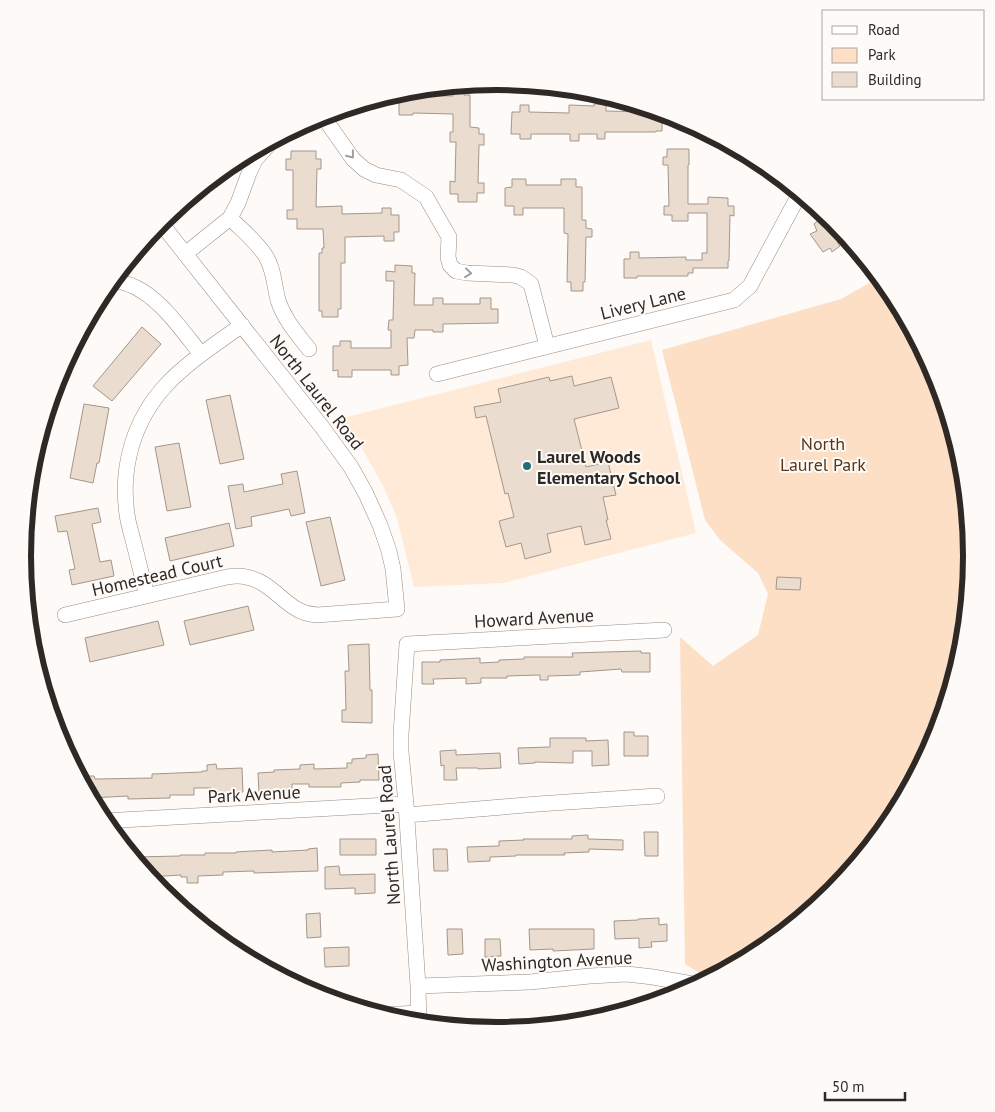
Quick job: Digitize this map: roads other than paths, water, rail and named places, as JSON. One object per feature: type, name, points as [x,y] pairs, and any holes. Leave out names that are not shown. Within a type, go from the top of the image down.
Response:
[{"type":"street","points":[[327,122],[353,159],[364,169],[376,175],[401,180],[426,197],[449,238],[448,257],[450,265],[456,271],[467,274],[512,274],[521,277],[531,284],[547,346]]},
{"type":"street","points":[[186,254],[230,218],[255,160],[260,155]]},
{"type":"street","name":"Livery Lane","points":[[437,374],[734,300],[750,286],[797,198]]},
{"type":"street","points":[[230,218],[265,256],[271,268],[278,300],[289,324],[309,349]]},
{"type":"street","name":"North Laurel Road","points":[[165,229],[338,447],[351,467],[366,494],[389,551],[393,569],[397,609]]},
{"type":"street","points":[[121,282],[143,291],[161,306],[201,354]]},
{"type":"street","points":[[147,596],[127,514],[124,486],[126,466],[135,435],[155,397],[168,383],[201,354],[242,326]]},
{"type":"street","name":"Homestead Court","points":[[65,615],[226,577],[239,576],[248,577],[260,582],[296,609],[306,613],[317,615],[397,609]]},
{"type":"street","name":"Howard Avenue","points":[[407,644],[664,630]]},
{"type":"street","name":"North Laurel Road","points":[[407,644],[401,752],[407,810],[418,986],[418,1015]]},
{"type":"street","name":"Park Avenue","points":[[114,821],[407,810],[657,796]]},
{"type":"street","name":"Washington Avenue","points":[[418,986],[530,982],[627,974],[685,983]]},
{"type":"place","name":"Laurel Woods Elementary School","points":[[527,466]]},
{"type":"park label","name":"North Laurel Park","points":[[823,453]]}]
